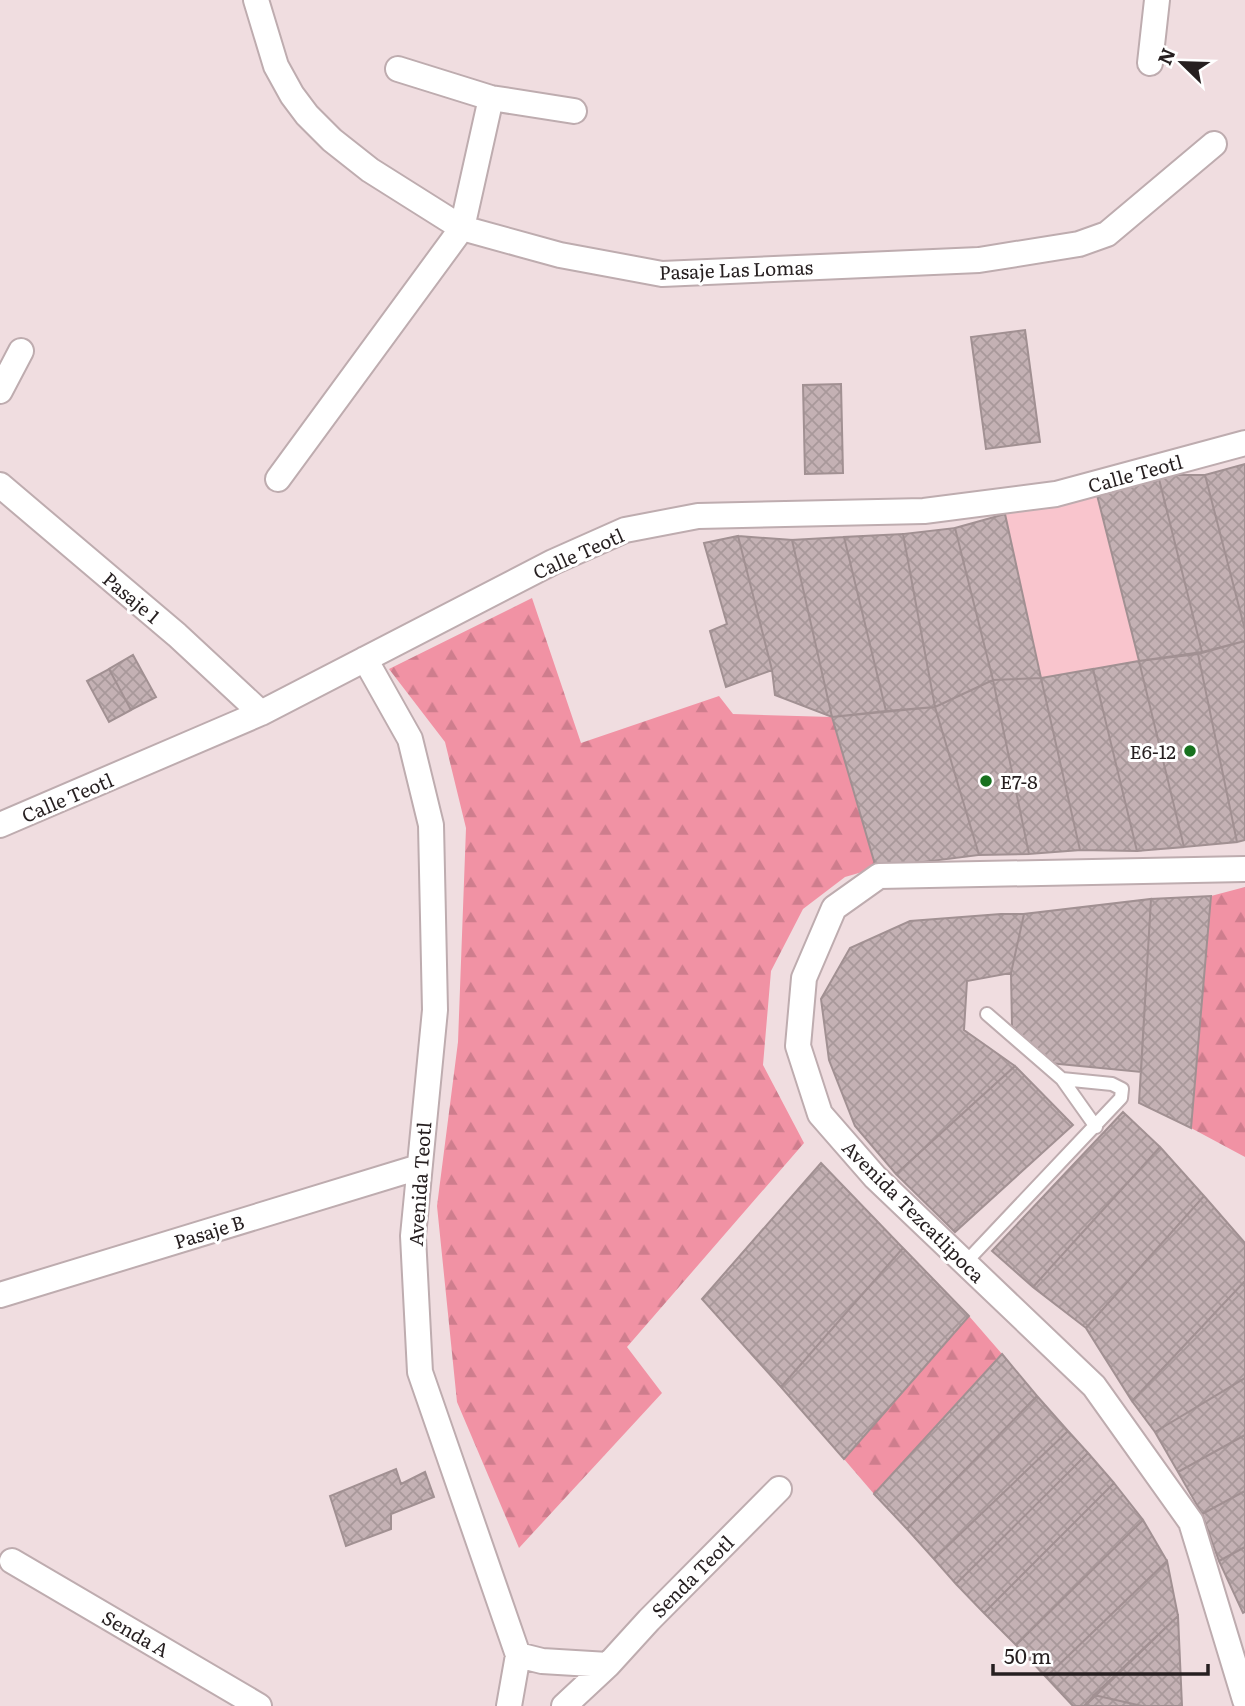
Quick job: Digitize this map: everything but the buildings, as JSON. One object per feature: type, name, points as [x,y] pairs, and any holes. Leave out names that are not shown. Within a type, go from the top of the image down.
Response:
[{"type":"street","name":"Pasaje Las Lomas","points":[[256,0],[276,66],[307,115],[332,141],[370,170],[462,228],[560,255],[662,274],[979,260],[1079,244],[1107,234],[1214,144]]},
{"type":"street","points":[[1150,63],[1157,0]]},
{"type":"street","points":[[398,69],[491,98],[574,111]]},
{"type":"street","points":[[278,479],[462,228],[491,98]]},
{"type":"street","points":[[0,391],[21,351]]},
{"type":"street","name":"Calle Teotl","points":[[0,825],[261,713],[554,562],[625,530],[698,516],[924,511],[1056,494],[1245,443]]},
{"type":"street","name":"Pasaje 1","points":[[0,485],[177,635],[261,713]]},
{"type":"street","name":"Avenida Teotl","points":[[365,659],[410,738],[431,825],[435,1010],[412,1236],[420,1372],[519,1655]]},
{"type":"street","name":"Avenida Tezcatlipoca","points":[[1245,869],[879,876],[834,908],[804,978],[798,1046],[820,1114],[875,1177],[1094,1386],[1191,1522],[1245,1700]]},
{"type":"street","name":"Pasaje B","points":[[0,1295],[419,1167]]},
{"type":"street","name":"Senda Teotl","points":[[564,1706],[608,1665],[779,1489]]},
{"type":"street","name":"Senda A","points":[[12,1561],[259,1706]]},
{"type":"street","points":[[509,1706],[519,1655],[542,1661],[608,1665]]},
{"type":"lane","points":[[987,1014],[1062,1079],[1096,1127]]},
{"type":"lane","points":[[965,1263],[1121,1098],[1122,1089],[1112,1084],[1062,1079]]},
{"type":"shaded area","points":[[1096,491],[1139,661],[1041,678],[1005,514]]},
{"type":"green space","points":[[532,598],[581,743],[719,696],[733,714],[832,717],[876,868],[845,877],[803,909],[771,971],[763,1065],[804,1143],[627,1347],[662,1393],[519,1548],[457,1402],[437,1206],[458,1042],[466,828],[445,742],[389,669]]},
{"type":"green space","points":[[1245,887],[1245,1157],[1191,1128],[1211,896]]},
{"type":"green space","points":[[969,1316],[1002,1354],[874,1494],[844,1459]]},
{"type":"place","name":"E6-12","points":[[1190,751]]},
{"type":"place","name":"E7-8","points":[[986,781]]}]
